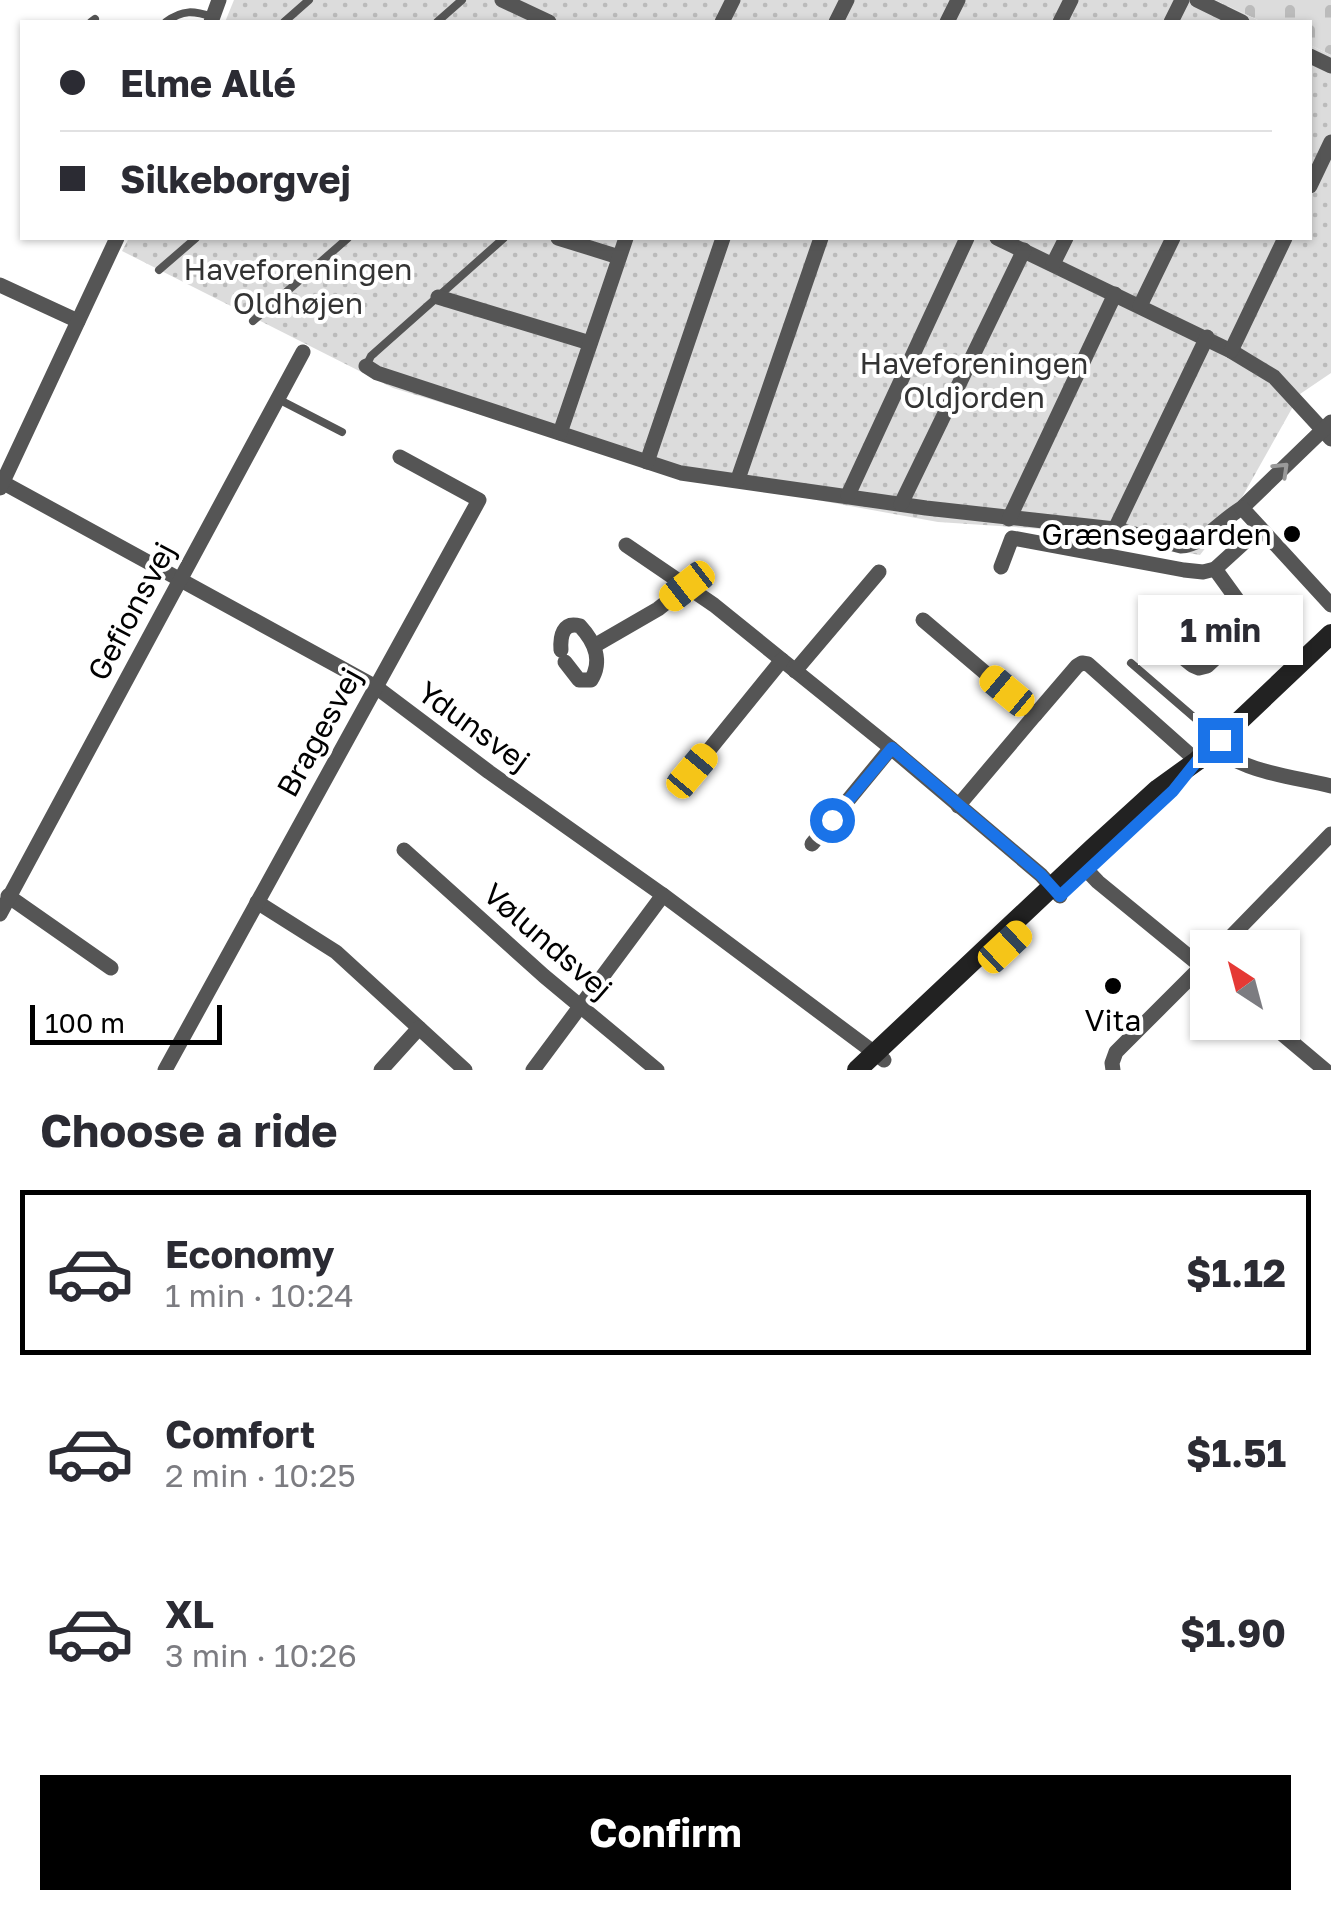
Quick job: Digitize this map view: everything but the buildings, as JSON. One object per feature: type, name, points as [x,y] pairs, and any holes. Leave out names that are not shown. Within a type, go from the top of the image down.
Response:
[{"type":"street","points":[[212,20],[219,0]]},
{"type":"street","points":[[502,0],[545,20]]},
{"type":"street","points":[[1196,0],[1238,20]]},
{"type":"street","points":[[1312,182],[1331,142]]},
{"type":"street","points":[[1,484],[116,240]]},
{"type":"street","points":[[564,240],[619,258]]},
{"type":"street","points":[[560,433],[625,240]]},
{"type":"street","points":[[647,462],[721,240]]},
{"type":"street","points":[[738,479],[820,240]]},
{"type":"street","points":[[848,495],[966,240]]},
{"type":"street","points":[[366,366],[681,473],[1115,530],[1190,546],[1242,508],[1328,430],[1274,377],[1207,337],[1002,240]]},
{"type":"street","points":[[1053,264],[1065,240]]},
{"type":"street","points":[[1140,306],[1172,240]]},
{"type":"street","points":[[1231,351],[1284,240]]},
{"type":"street","points":[[901,504],[1024,250]]},
{"type":"street","points":[[0,285],[78,321]]},
{"type":"street","points":[[1009,519],[1115,294]]},
{"type":"street","points":[[438,296],[590,343]]},
{"type":"street","points":[[1115,530],[1207,337]]},
{"type":"street","name":"Gefionsvej","points":[[0,914],[303,352]]},
{"type":"street","name":"Bragesvej","points":[[165,1070],[478,500],[400,457]]},
{"type":"street","name":"Ydunsvej","points":[[1,484],[376,687],[663,895],[877,1060]]},
{"type":"street","points":[[1242,508],[1331,605]]},
{"type":"street","points":[[1001,566],[1012,538],[1202,572],[1215,569],[1260,528]]},
{"type":"street","points":[[626,545],[714,605],[892,748],[1056,892]]},
{"type":"street","points":[[1151,632],[1200,668],[1247,628],[1250,619],[1215,569]]},
{"type":"street","points":[[692,771],[879,572]]},
{"type":"street","points":[[594,646],[642,619],[687,586]]},
{"type":"street","points":[[923,620],[1035,715]]},
{"type":"street","points":[[574,625],[584,630],[594,646],[596,670],[591,680],[580,680],[563,656],[560,640],[564,629],[574,625]]},
{"type":"street","points":[[857,1070],[877,1060],[1083,866],[1173,791],[1197,761],[1331,634]]},
{"type":"street","points":[[958,806],[1082,663],[1088,664],[1197,761]]},
{"type":"street","points":[[1216,743],[1246,766],[1331,786]]},
{"type":"street","points":[[812,844],[892,748]]},
{"type":"street","points":[[1238,930],[1331,834]]},
{"type":"street","name":"Vølundsvej","points":[[404,850],[580,1007],[658,1070]]},
{"type":"street","points":[[1083,866],[1190,954]]},
{"type":"street","points":[[534,1070],[663,895]]},
{"type":"street","points":[[8,896],[111,968]]},
{"type":"street","points":[[257,902],[336,952],[465,1070]]},
{"type":"street","points":[[1114,1070],[1116,1052],[1190,980]]},
{"type":"street","points":[[381,1070],[418,1028]]},
{"type":"street","points":[[1290,1040],[1326,1070]]},
{"type":"lane","points":[[286,20],[309,0]]},
{"type":"lane","points":[[439,20],[462,0]]},
{"type":"lane","points":[[169,20],[187,12],[212,20]]},
{"type":"lane","points":[[159,270],[194,240]]},
{"type":"lane","points":[[253,321],[346,240]]},
{"type":"lane","points":[[366,366],[371,356],[502,240]]},
{"type":"lane","points":[[278,399],[342,432]]},
{"type":"lane","points":[[1131,663],[1216,743]]},
{"type":"green space","points":[[234,0],[1215,0],[1258,20],[226,20]]},
{"type":"green space","points":[[1215,0],[1331,0],[1331,55],[1312,46],[1312,20],[1258,20]]},
{"type":"green space","name":"Haveforeningen Oldjorden","points":[[1312,46],[1331,55],[1331,373],[1300,394],[1236,508],[1200,555],[1058,530],[938,522],[679,475],[393,388],[122,251],[128,240],[1312,240]]},
{"type":"place","name":"Grænsegaarden","points":[[1292,534]]},
{"type":"place","name":"Vita","points":[[1113,986]]},
{"type":"route","points":[[832,820],[892,748],[1041,875],[1060,896],[1173,791],[1220,740]]},
{"type":"park label","name":"Haveforeningen Oldhøjen","points":[[298,286]]}]
